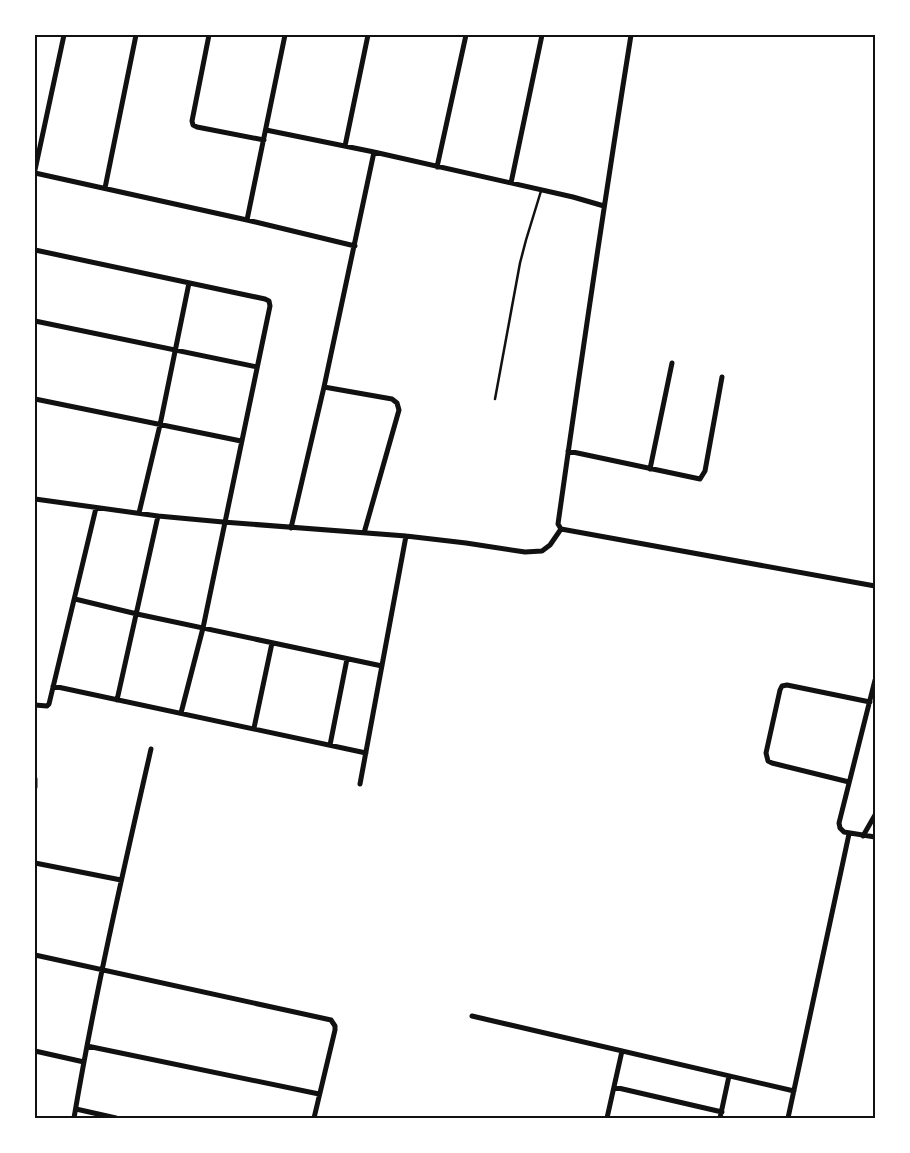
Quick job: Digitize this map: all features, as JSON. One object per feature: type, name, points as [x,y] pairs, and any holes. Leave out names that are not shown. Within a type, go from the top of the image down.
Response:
[{"type":"street","points":[[64,35],[35,172],[354,246]]},
{"type":"street","points":[[105,188],[136,35]]},
{"type":"street","points":[[209,35],[192,121],[193,125],[197,128],[264,140]]},
{"type":"street","points":[[247,220],[286,35]]},
{"type":"street","points":[[345,146],[368,35]]},
{"type":"street","points":[[437,166],[466,35]]},
{"type":"street","points":[[511,183],[542,35]]},
{"type":"street","points":[[561,530],[558,524],[568,451],[631,35]]},
{"type":"street","points":[[266,130],[437,166],[604,206]]},
{"type":"street","points":[[291,528],[324,387],[374,152]]},
{"type":"street","points":[[35,250],[264,299],[269,302],[270,306],[203,628],[181,713]]},
{"type":"street","points":[[139,513],[160,425],[189,283]]},
{"type":"street","points":[[35,321],[257,367]]},
{"type":"street","points":[[650,469],[672,363]]},
{"type":"street","points":[[568,451],[700,479],[703,477],[722,377]]},
{"type":"street","points":[[324,387],[392,399],[398,403],[400,410],[364,533]]},
{"type":"street","points":[[35,398],[160,425],[242,440]]},
{"type":"street","points":[[35,501],[158,516],[406,536],[534,552],[542,551],[550,545],[561,530]]},
{"type":"street","points":[[35,705],[47,706],[96,508]]},
{"type":"street","points":[[117,700],[158,516]]},
{"type":"street","points":[[561,530],[875,586]]},
{"type":"street","points":[[360,784],[406,536]]},
{"type":"street","points":[[75,599],[382,666]]},
{"type":"street","points":[[254,728],[272,643]]},
{"type":"street","points":[[330,745],[347,659]]},
{"type":"street","points":[[875,680],[839,823],[840,828],[849,834],[875,837]]},
{"type":"street","points":[[849,782],[768,761],[766,753],[780,690],[782,686],[787,685],[870,702]]},
{"type":"street","points":[[53,686],[366,753]]},
{"type":"street","points":[[74,1118],[86,1046],[151,750]]},
{"type":"street","points":[[35,779],[35,787]]},
{"type":"street","points":[[863,836],[875,815]]},
{"type":"street","points":[[788,1118],[849,834]]},
{"type":"street","points":[[35,863],[121,880]]},
{"type":"street","points":[[35,955],[331,1020],[335,1026],[314,1118]]},
{"type":"street","points":[[472,1016],[794,1091]]},
{"type":"street","points":[[86,1046],[319,1094]]},
{"type":"street","points":[[35,1051],[84,1062]]},
{"type":"street","points":[[607,1118],[622,1051]]},
{"type":"street","points":[[614,1087],[721,1115],[730,1076]]},
{"type":"street","points":[[76,1109],[116,1118]]},
{"type":"lane","points":[[495,399],[520,263],[542,190]]}]
